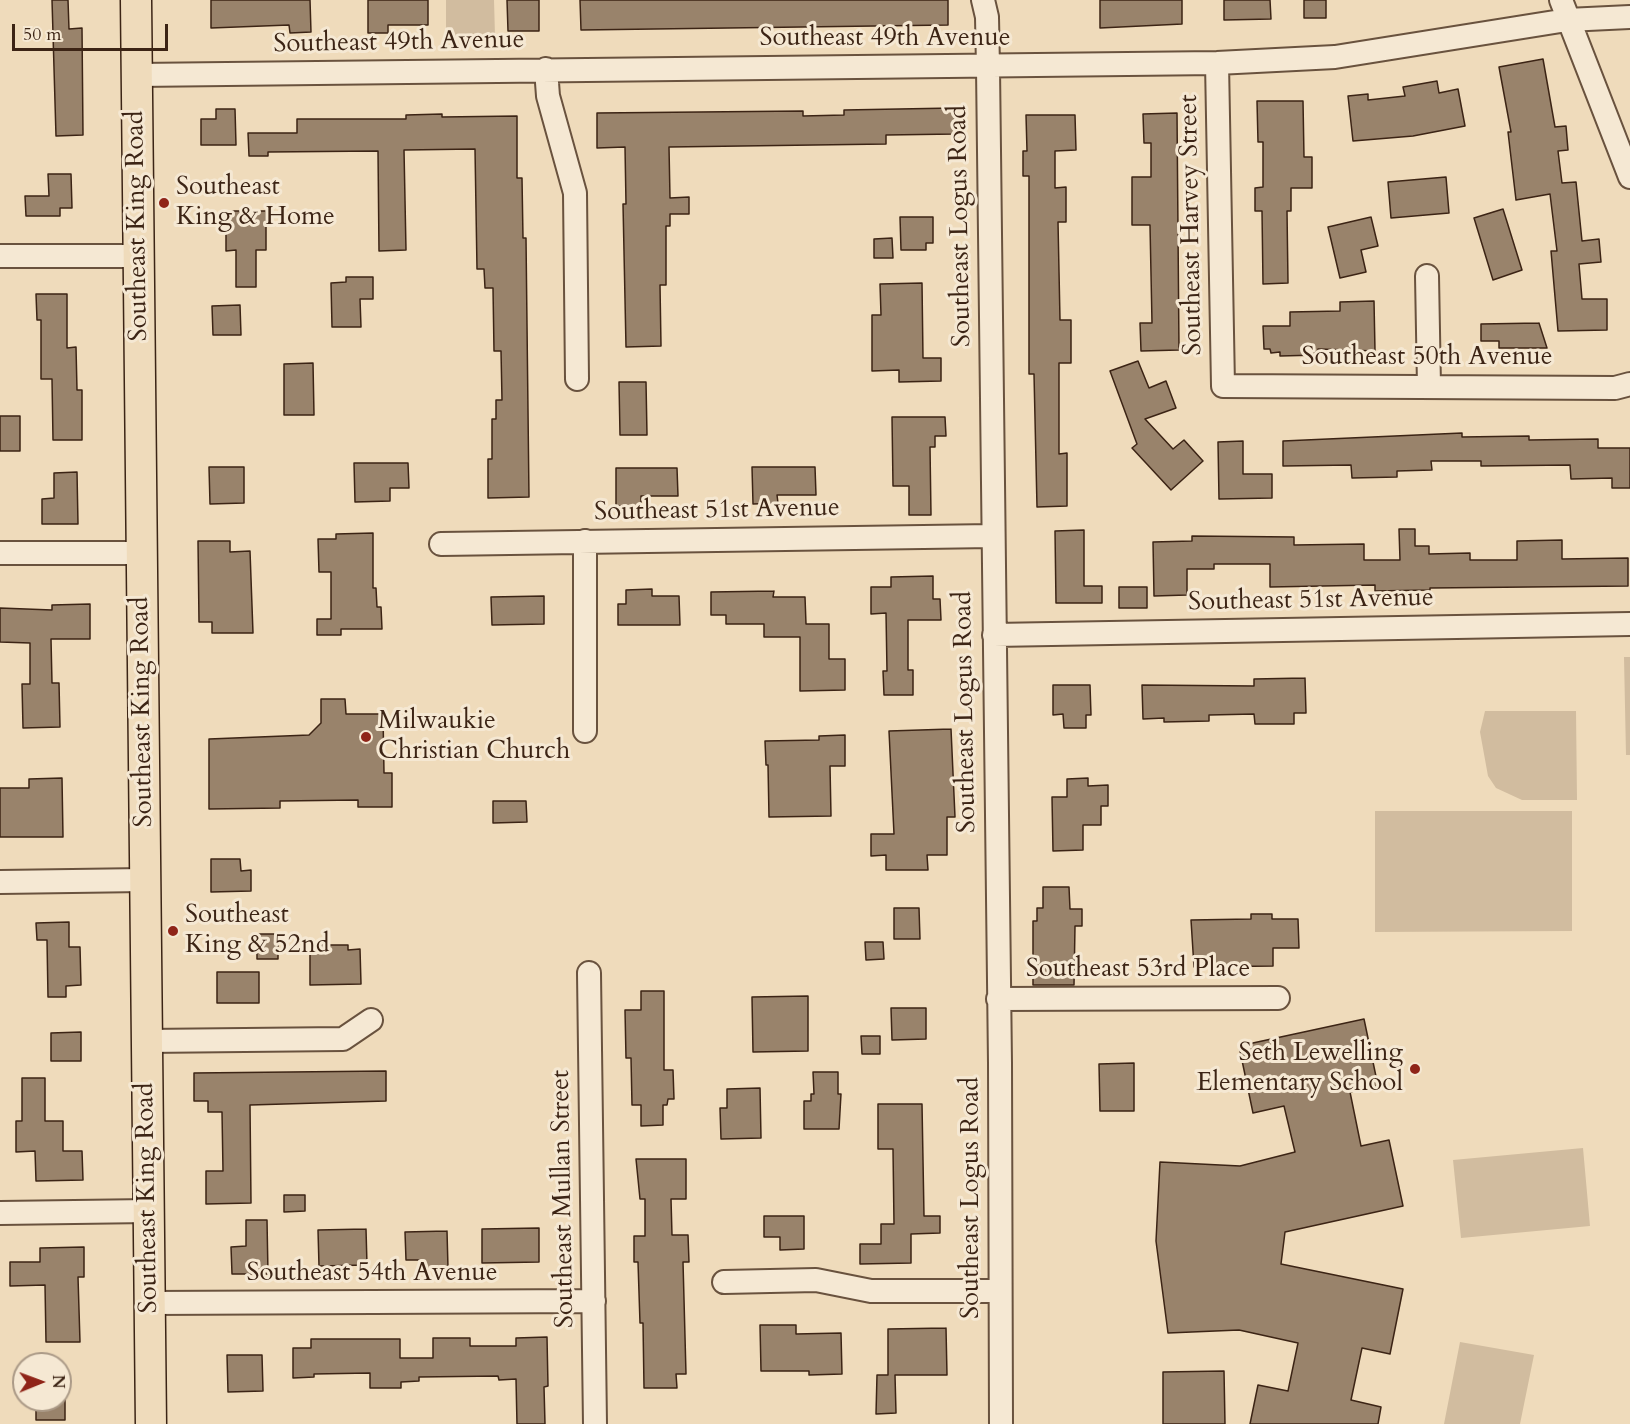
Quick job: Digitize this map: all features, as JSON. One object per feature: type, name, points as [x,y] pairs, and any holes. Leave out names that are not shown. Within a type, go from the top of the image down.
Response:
[{"type":"main road","name":"Southeast King Road","points":[[136,0],[151,1424]]},
{"type":"street","name":"Southeast Logus Road","points":[[983,0],[987,17],[988,68],[1001,1424]]},
{"type":"street","name":"Southeast 49th Avenue","points":[[136,75],[546,69],[988,68],[1217,63],[1335,57],[1564,10],[1630,17]]},
{"type":"street","points":[[1564,10],[1630,177]]},
{"type":"street","name":"Southeast Harvey Street","points":[[1217,63],[1223,386]]},
{"type":"street","points":[[546,69],[548,96],[575,193],[577,379]]},
{"type":"street","points":[[0,256],[138,256]]},
{"type":"street","points":[[1427,276],[1429,386]]},
{"type":"street","name":"Southeast 50th Avenue","points":[[1223,386],[1615,388],[1630,384]]},
{"type":"street","name":"Southeast 51st Avenue","points":[[441,544],[992,536]]},
{"type":"street","points":[[585,541],[585,730]]},
{"type":"street","points":[[0,553],[141,553]]},
{"type":"street","name":"Southeast 51st Avenue","points":[[994,635],[1630,624]]},
{"type":"street","points":[[0,882],[144,880]]},
{"type":"street","name":"Southeast Mullan Street","points":[[588,973],[595,1424]]},
{"type":"street","name":"Southeast 53rd Place","points":[[998,999],[1278,998]]},
{"type":"street","points":[[146,1041],[343,1039],[371,1020]]},
{"type":"street","points":[[0,1213],[149,1210]]},
{"type":"street","points":[[724,1282],[816,1280],[871,1291],[1000,1291]]},
{"type":"street","name":"Southeast 54th Avenue","points":[[150,1304],[594,1301]]},
{"type":"shaded area","points":[[446,0],[494,0],[495,36],[446,37]]},
{"type":"shaded area","points":[[1624,657],[1630,657],[1630,755],[1626,755]]},
{"type":"shaded area","points":[[1485,711],[1576,711],[1577,800],[1522,800],[1496,788],[1488,776],[1480,732]]},
{"type":"shaded area","points":[[1375,811],[1572,811],[1572,931],[1375,932]]},
{"type":"shaded area","points":[[1583,1148],[1590,1226],[1461,1238],[1453,1160]]},
{"type":"shaded area","points":[[1460,1342],[1534,1355],[1520,1424],[1444,1424]]},
{"type":"building","points":[[52,0],[68,0],[69,29],[82,28],[83,135],[56,136]]},
{"type":"building","points":[[211,0],[310,0],[311,32],[290,33],[289,25],[211,28]]},
{"type":"building","points":[[368,0],[428,0],[428,25],[388,25],[388,33],[368,33]]},
{"type":"building","points":[[507,0],[539,0],[539,31],[508,31]]},
{"type":"building","points":[[580,0],[948,0],[948,25],[581,30]]},
{"type":"building","points":[[1100,0],[1182,0],[1182,24],[1100,28]]},
{"type":"building","points":[[1224,0],[1270,0],[1271,19],[1224,20]]},
{"type":"building","points":[[1304,0],[1326,0],[1326,18],[1304,18]]},
{"type":"building","points":[[1543,59],[1555,127],[1566,126],[1568,150],[1558,151],[1562,183],[1576,182],[1582,241],[1599,239],[1601,262],[1579,264],[1582,299],[1607,299],[1607,330],[1558,331],[1551,251],[1557,251],[1550,194],[1516,200],[1508,132],[1511,132],[1499,67]]},
{"type":"building","points":[[1437,81],[1439,93],[1458,89],[1465,126],[1413,136],[1353,141],[1348,96],[1368,94],[1368,100],[1405,96],[1403,87]]},
{"type":"building","points":[[1257,101],[1303,101],[1304,157],[1312,157],[1312,188],[1291,188],[1291,211],[1287,211],[1288,283],[1263,284],[1262,211],[1255,211],[1255,188],[1263,187],[1263,142],[1258,142]]},
{"type":"building","points":[[954,108],[955,134],[886,135],[886,144],[669,147],[670,198],[689,197],[689,214],[670,214],[670,226],[666,226],[666,285],[660,285],[661,346],[626,347],[623,204],[626,204],[625,147],[597,148],[597,113],[803,111],[803,116],[844,115],[844,110]]},
{"type":"building","points":[[216,109],[235,109],[236,145],[201,145],[201,119],[216,119]]},
{"type":"building","points":[[1177,113],[1179,350],[1141,351],[1140,323],[1152,323],[1150,225],[1132,225],[1132,177],[1151,177],[1151,143],[1144,143],[1143,114]]},
{"type":"building","points":[[442,114],[442,117],[517,116],[517,178],[522,178],[523,238],[526,238],[529,497],[488,498],[488,459],[492,459],[492,419],[496,419],[496,400],[502,400],[501,351],[494,351],[493,288],[485,288],[484,269],[477,269],[475,149],[404,150],[406,250],[379,251],[378,151],[268,152],[268,156],[249,156],[248,133],[297,133],[297,119],[406,119],[406,115]]},
{"type":"building","points":[[1026,115],[1075,115],[1076,150],[1055,151],[1055,188],[1066,187],[1066,222],[1058,222],[1060,320],[1071,320],[1071,363],[1059,363],[1059,454],[1067,453],[1067,506],[1037,507],[1034,374],[1029,374],[1029,176],[1023,176],[1023,151],[1027,151]]},
{"type":"building","points":[[48,174],[71,174],[72,208],[60,208],[60,216],[26,216],[25,196],[49,196]]},
{"type":"building","points":[[1446,177],[1449,213],[1391,218],[1388,182]]},
{"type":"building","points":[[1503,209],[1522,270],[1493,280],[1474,218]]},
{"type":"building","points":[[226,211],[266,211],[266,250],[256,250],[256,287],[236,287],[236,250],[226,251]]},
{"type":"building","points":[[900,217],[933,217],[933,243],[926,243],[926,250],[901,250]]},
{"type":"building","points":[[1371,217],[1378,246],[1361,250],[1366,272],[1340,278],[1328,227]]},
{"type":"building","points":[[892,238],[893,258],[874,258],[874,239]]},
{"type":"building","points":[[346,277],[373,277],[373,299],[360,299],[361,327],[332,327],[331,283],[346,282]]},
{"type":"building","points":[[922,283],[923,358],[941,358],[941,381],[899,382],[899,370],[872,371],[872,315],[881,315],[880,284]]},
{"type":"building","points":[[36,294],[67,294],[67,348],[76,347],[77,390],[82,390],[82,440],[53,440],[52,379],[41,379],[41,320],[37,320]]},
{"type":"building","points":[[1374,301],[1375,351],[1318,349],[1318,355],[1280,356],[1280,352],[1271,353],[1270,349],[1264,349],[1263,326],[1290,326],[1290,312],[1340,311],[1340,302]]},
{"type":"building","points":[[240,305],[241,335],[213,335],[212,306]]},
{"type":"building","points":[[1539,323],[1547,348],[1499,348],[1499,341],[1481,341],[1481,324]]},
{"type":"building","points":[[1138,361],[1149,388],[1166,381],[1176,408],[1145,419],[1173,449],[1184,440],[1203,461],[1171,490],[1132,448],[1137,444],[1110,371]]},
{"type":"building","points":[[313,363],[314,415],[284,415],[284,364]]},
{"type":"building","points":[[619,382],[646,382],[647,435],[620,435]]},
{"type":"building","points":[[0,416],[20,416],[20,451],[0,451]]},
{"type":"building","points":[[892,417],[945,417],[946,436],[935,436],[935,447],[930,447],[931,515],[909,515],[909,486],[893,486]]},
{"type":"building","points":[[1462,433],[1462,437],[1529,436],[1529,440],[1598,439],[1598,448],[1630,448],[1630,488],[1612,488],[1612,478],[1571,479],[1570,465],[1481,466],[1481,461],[1431,461],[1432,470],[1397,471],[1397,477],[1352,478],[1351,465],[1283,466],[1283,441]]},
{"type":"building","points":[[1243,441],[1243,474],[1272,474],[1272,498],[1219,499],[1218,442]]},
{"type":"building","points":[[354,463],[408,463],[409,488],[390,488],[390,501],[355,502]]},
{"type":"building","points":[[209,467],[244,467],[244,503],[210,504]]},
{"type":"building","points":[[752,467],[815,467],[816,495],[777,495],[778,503],[753,504]]},
{"type":"building","points":[[616,468],[677,468],[678,496],[641,496],[641,506],[616,506]]},
{"type":"building","points":[[77,472],[78,524],[42,524],[42,499],[54,498],[54,473]]},
{"type":"building","points":[[1399,529],[1415,529],[1415,546],[1429,546],[1429,554],[1470,553],[1470,560],[1517,560],[1517,541],[1562,540],[1562,559],[1628,558],[1628,586],[1430,588],[1430,590],[1375,591],[1375,585],[1270,587],[1270,564],[1214,564],[1214,569],[1187,569],[1187,595],[1154,596],[1153,542],[1192,541],[1192,536],[1294,537],[1294,545],[1364,544],[1364,560],[1400,560]]},
{"type":"building","points":[[1084,530],[1084,586],[1102,586],[1102,603],[1056,603],[1055,531]]},
{"type":"building","points":[[373,533],[373,588],[376,588],[377,607],[381,607],[382,629],[341,629],[341,635],[317,635],[317,619],[331,619],[331,572],[319,572],[318,539],[336,539],[336,534]]},
{"type":"building","points":[[198,541],[230,541],[230,552],[250,551],[253,633],[212,633],[212,622],[199,622]]},
{"type":"building","points":[[933,576],[933,599],[940,599],[941,620],[908,620],[908,670],[913,670],[913,695],[884,695],[883,671],[887,671],[886,613],[871,614],[871,587],[891,587],[891,577]]},
{"type":"building","points":[[1119,587],[1147,587],[1147,608],[1119,608]]},
{"type":"building","points":[[652,589],[652,596],[679,596],[680,625],[618,625],[618,604],[626,604],[626,590]]},
{"type":"building","points":[[774,591],[773,597],[805,597],[806,624],[829,624],[829,659],[845,659],[845,690],[800,691],[800,637],[764,637],[764,624],[726,624],[726,615],[711,615],[711,592]]},
{"type":"building","points":[[544,596],[544,624],[492,625],[491,597]]},
{"type":"building","points":[[90,604],[90,639],[51,639],[52,683],[59,683],[60,727],[23,728],[22,684],[30,684],[30,643],[0,642],[0,608],[52,610],[52,605]]},
{"type":"building","points":[[1305,678],[1306,713],[1294,713],[1294,724],[1255,724],[1254,714],[1209,715],[1209,721],[1164,722],[1164,718],[1143,719],[1142,685],[1254,686],[1254,679]]},
{"type":"building","points":[[1053,685],[1090,685],[1091,715],[1086,715],[1086,728],[1064,728],[1063,714],[1053,715]]},
{"type":"building","points":[[321,699],[345,699],[346,714],[383,714],[384,773],[392,773],[392,807],[358,807],[358,800],[280,801],[280,808],[209,809],[209,739],[309,735],[321,723]]},
{"type":"building","points":[[951,729],[955,817],[947,817],[947,855],[927,855],[928,870],[886,870],[886,855],[871,856],[871,834],[894,834],[889,731]]},
{"type":"building","points":[[845,735],[845,766],[830,766],[831,816],[769,817],[765,741],[819,740],[819,736]]},
{"type":"building","points":[[62,778],[63,837],[0,837],[0,788],[29,788],[29,779]]},
{"type":"building","points":[[1088,778],[1088,786],[1108,785],[1108,806],[1101,806],[1101,825],[1083,825],[1083,850],[1053,851],[1052,797],[1067,797],[1067,779]]},
{"type":"building","points":[[493,801],[526,801],[527,822],[493,823]]},
{"type":"building","points":[[211,859],[240,859],[241,871],[251,870],[251,891],[211,892]]},
{"type":"building","points":[[1043,887],[1069,887],[1070,909],[1082,909],[1082,926],[1075,926],[1074,985],[1033,985],[1033,921],[1037,921],[1037,908],[1043,908]]},
{"type":"building","points":[[894,908],[919,908],[920,939],[894,939]]},
{"type":"building","points":[[1251,914],[1272,914],[1272,919],[1298,919],[1299,948],[1273,948],[1273,966],[1194,967],[1191,920],[1251,919]]},
{"type":"building","points":[[69,922],[69,947],[80,947],[81,985],[66,986],[66,997],[48,997],[47,940],[37,940],[36,923]]},
{"type":"building","points":[[257,934],[278,934],[278,959],[257,959]]},
{"type":"building","points":[[865,942],[883,942],[884,959],[866,960]]},
{"type":"building","points":[[310,945],[348,945],[348,950],[360,949],[361,984],[310,985]]},
{"type":"building","points":[[217,972],[259,972],[259,1003],[217,1003]]},
{"type":"building","points":[[641,991],[664,991],[664,1070],[673,1070],[674,1099],[668,1099],[667,1105],[663,1105],[663,1125],[641,1126],[641,1105],[632,1105],[631,1058],[626,1058],[625,1010],[641,1010]]},
{"type":"building","points":[[808,996],[808,1051],[753,1052],[752,997]]},
{"type":"building","points":[[891,1008],[926,1008],[926,1039],[892,1040]]},
{"type":"building","points":[[1364,1019],[1378,1086],[1350,1092],[1361,1146],[1389,1140],[1403,1206],[1285,1232],[1281,1264],[1403,1289],[1390,1354],[1362,1348],[1351,1400],[1381,1407],[1378,1424],[1250,1424],[1258,1385],[1288,1391],[1298,1343],[1239,1330],[1168,1333],[1156,1241],[1160,1162],[1240,1166],[1295,1152],[1284,1106],[1253,1113],[1239,1046]]},
{"type":"building","points":[[81,1032],[81,1061],[51,1061],[51,1033]]},
{"type":"building","points":[[861,1036],[880,1036],[880,1054],[862,1054]]},
{"type":"building","points":[[1134,1063],[1134,1111],[1100,1111],[1099,1064]]},
{"type":"building","points":[[386,1071],[386,1101],[250,1105],[251,1203],[206,1204],[206,1171],[223,1171],[222,1112],[208,1112],[208,1101],[194,1101],[194,1073]]},
{"type":"building","points":[[813,1072],[838,1072],[838,1094],[841,1094],[839,1129],[804,1129],[804,1101],[811,1101],[811,1094],[814,1094]]},
{"type":"building","points":[[22,1078],[45,1078],[45,1121],[63,1121],[63,1151],[82,1151],[83,1180],[36,1181],[35,1151],[16,1152],[16,1121],[22,1121]]},
{"type":"building","points":[[760,1088],[761,1138],[721,1139],[720,1108],[727,1108],[727,1089]]},
{"type":"building","points":[[878,1104],[922,1104],[924,1216],[940,1216],[940,1233],[911,1234],[911,1263],[860,1264],[860,1244],[881,1244],[881,1224],[894,1224],[893,1149],[878,1149]]},
{"type":"building","points":[[636,1159],[686,1159],[686,1199],[671,1199],[672,1235],[688,1235],[689,1262],[683,1262],[686,1374],[676,1374],[677,1388],[644,1388],[643,1323],[640,1323],[638,1262],[634,1262],[634,1236],[645,1236],[645,1199],[640,1199]]},
{"type":"building","points":[[284,1195],[305,1195],[305,1211],[284,1212]]},
{"type":"building","points":[[764,1216],[804,1216],[804,1249],[780,1250],[780,1237],[764,1237]]},
{"type":"building","points":[[246,1220],[267,1220],[268,1274],[232,1274],[231,1247],[246,1246]]},
{"type":"building","points":[[539,1228],[539,1262],[482,1263],[482,1229]]},
{"type":"building","points":[[366,1229],[367,1265],[319,1266],[318,1230]]},
{"type":"building","points":[[447,1231],[448,1268],[420,1269],[420,1260],[406,1260],[405,1232]]},
{"type":"building","points":[[84,1247],[84,1277],[78,1277],[80,1342],[46,1342],[45,1285],[10,1286],[10,1262],[40,1262],[40,1248]]},
{"type":"building","points":[[760,1325],[796,1325],[796,1334],[841,1333],[842,1374],[809,1375],[809,1371],[761,1371]]},
{"type":"building","points":[[946,1328],[947,1375],[895,1375],[896,1413],[876,1414],[877,1375],[888,1375],[888,1329]]},
{"type":"building","points":[[547,1337],[548,1386],[544,1387],[545,1424],[517,1424],[516,1379],[499,1380],[498,1376],[419,1377],[419,1381],[401,1382],[401,1388],[370,1388],[370,1373],[314,1374],[314,1377],[293,1378],[293,1348],[311,1348],[311,1339],[400,1339],[400,1358],[433,1358],[433,1338],[470,1338],[470,1346],[516,1346],[516,1338]]},
{"type":"building","points":[[227,1355],[262,1355],[263,1391],[228,1392]]},
{"type":"building","points":[[1224,1371],[1225,1424],[1163,1424],[1163,1372]]},
{"type":"building","points":[[36,1412],[65,1412],[65,1420],[36,1420]]},
{"type":"place","name":"Southeast King & Home","points":[[164,203]]},
{"type":"place","name":"Milwaukie Christian Church","points":[[366,737]]},
{"type":"place","name":"Southeast King & 52nd","points":[[173,931]]},
{"type":"place","name":"Seth Lewelling Elementary School","points":[[1415,1069]]}]
